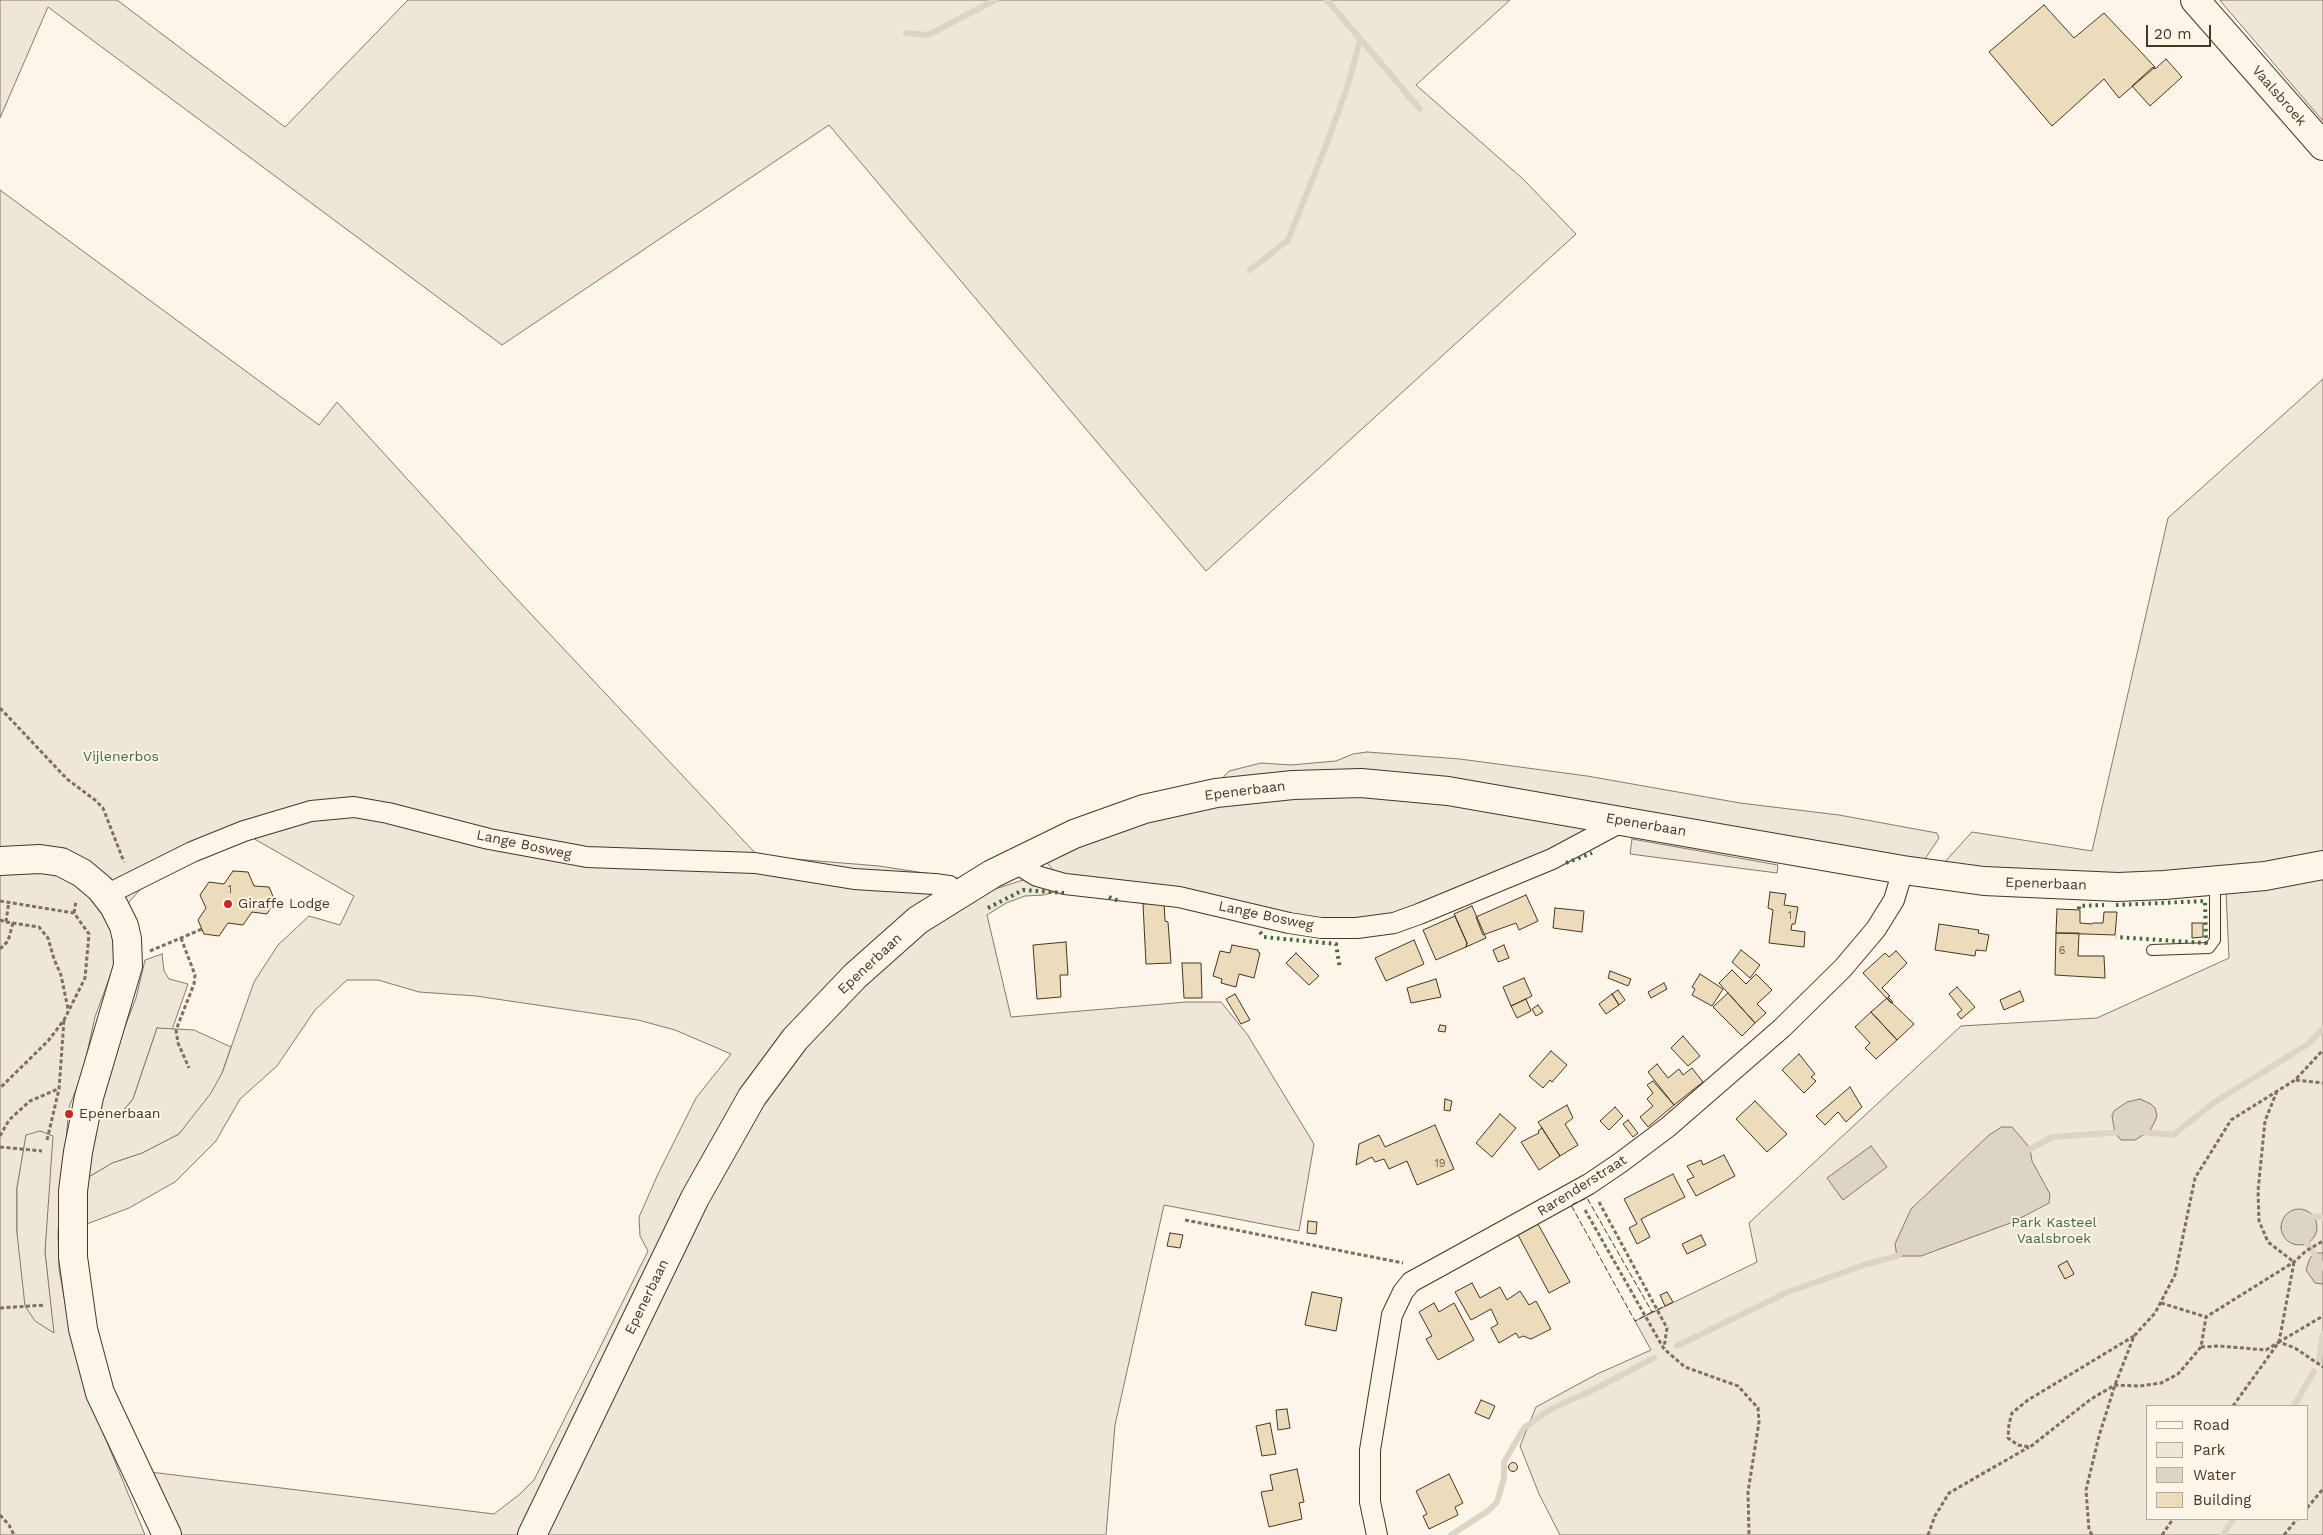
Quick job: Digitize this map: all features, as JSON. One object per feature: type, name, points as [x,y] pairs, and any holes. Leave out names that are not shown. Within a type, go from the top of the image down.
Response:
[{"type":"street","name":"Vaalsbroek","points":[[2195,0],[2323,146]]},
{"type":"street","name":"Epenerbaan","points":[[532,1535],[695,1198],[752,1097],[795,1039],[855,976],[918,920],[1014,862],[1074,834],[1144,809],[1216,793],[1293,784],[1332,782],[1420,787],[1942,877],[2035,885],[2118,887],[2215,882],[2265,876],[2323,865]]},
{"type":"street","name":"Lange Bosweg","points":[[106,896],[130,882],[192,852],[244,831],[311,812],[354,807],[397,815],[489,839],[587,857],[755,862],[854,879],[949,886],[956,896]]},
{"type":"street","name":"Lange Bosweg","points":[[1014,862],[1043,878],[1065,884],[1179,897],[1289,923],[1321,928],[1357,928],[1394,923],[1434,908],[1552,859],[1623,821]]},
{"type":"street","points":[[0,861],[19,858],[61,862],[82,872],[96,884],[119,914],[128,939],[126,976],[89,1097],[82,1134],[73,1191],[73,1257],[83,1329],[100,1393],[167,1535]]},
{"type":"street","name":"Rarenderstraat","points":[[1377,1535],[1370,1502],[1370,1450],[1392,1315],[1403,1292],[1411,1282],[1582,1188],[1620,1163],[1668,1127],[1815,998],[1876,928],[1894,900],[1903,870]]},
{"type":"lane","points":[[2152,950],[2209,948],[2215,940],[2215,882]]},
{"type":"path","points":[[0,708],[67,779],[103,808],[130,882]]},
{"type":"path","points":[[0,901],[74,913],[90,934],[85,978],[64,1020],[58,1089],[47,1140]]},
{"type":"path","points":[[6,922],[9,901]]},
{"type":"path","points":[[0,920],[13,924],[39,927],[48,938],[62,975],[68,1009]]},
{"type":"path","points":[[0,949],[8,941],[13,924]]},
{"type":"path","points":[[128,957],[142,954],[202,929]]},
{"type":"path","points":[[181,938],[195,975],[194,984],[176,1030],[178,1043],[189,1068]]},
{"type":"path","points":[[0,1088],[48,1041],[64,1020]]},
{"type":"path","points":[[2092,1535],[2089,1530],[2086,1490],[2099,1436],[2115,1385],[2134,1336],[2160,1304],[2175,1275],[2195,1178],[2231,1120],[2295,1080],[2323,1050]]},
{"type":"path","points":[[2295,1080],[2323,1083]]},
{"type":"path","points":[[0,1136],[9,1120],[30,1101],[58,1089]]},
{"type":"path","points":[[2277,1090],[2265,1121],[2258,1190],[2259,1221],[2268,1242],[2294,1262]]},
{"type":"path","points":[[0,1147],[42,1151]]},
{"type":"path","points":[[1582,1188],[1664,1349],[1685,1367],[1738,1386],[1758,1408],[1760,1422],[1748,1492],[1749,1535]]},
{"type":"path","points":[[1582,1188],[1664,1322],[1667,1328],[1664,1349]]},
{"type":"path","points":[[1185,1220],[1383,1258],[1433,1270]]},
{"type":"path","points":[[2160,1304],[2206,1317],[2294,1262],[2306,1251],[2323,1241]]},
{"type":"path","points":[[2234,1405],[2279,1342],[2294,1262]]},
{"type":"path","points":[[0,1308],[45,1305]]},
{"type":"path","points":[[2201,1347],[2220,1346],[2266,1350],[2323,1316]]},
{"type":"path","points":[[1928,1535],[1935,1516],[1949,1493],[2030,1447],[2091,1399],[2115,1385],[2140,1386],[2161,1384],[2178,1374],[2201,1347],[2206,1317]]},
{"type":"path","points":[[2030,1447],[2018,1445],[2008,1438],[2012,1414],[2028,1400],[2134,1336]]},
{"type":"path","points":[[2279,1342],[2294,1348],[2323,1367]]},
{"type":"path","points":[[2308,1507],[2323,1489]]},
{"type":"path","points":[[0,1515],[9,1525],[14,1535]]},
{"type":"path","points":[[2162,1535],[2172,1520]]},
{"type":"path","points":[[2284,1535],[2296,1520]]},
{"type":"green space","points":[[0,0],[117,0],[285,127],[408,0],[1510,0],[1416,85],[1523,179],[1576,234],[1206,571],[829,125],[502,345],[48,7],[0,118]]},
{"type":"green space","points":[[2220,0],[2323,0],[2323,121],[2223,4]]},
{"type":"green space","name":"Vijlenerbos","points":[[0,190],[319,425],[337,402],[514,596],[758,856],[879,866],[964,879],[995,889],[1026,879],[1064,889],[1044,895],[1025,896],[1006,903],[987,915],[1011,1017],[1186,1002],[1221,1002],[1247,1034],[1314,1144],[1299,1231],[1164,1205],[1115,1425],[1106,1535],[180,1535],[150,1472],[494,1514],[520,1494],[534,1480],[648,1251],[640,1236],[639,1217],[658,1174],[696,1098],[731,1054],[675,1030],[638,1020],[476,996],[419,992],[378,980],[347,980],[315,1010],[277,1066],[240,1099],[216,1141],[175,1182],[129,1208],[84,1225],[87,1178],[112,1163],[142,1153],[179,1134],[222,1073],[254,982],[278,945],[309,916],[340,925],[354,896],[251,837],[174,866],[145,884],[113,925],[117,957],[95,1017],[82,1075],[69,1107],[58,1233],[59,1269],[73,1346],[91,1403],[145,1535],[0,1535]],"holes":[[[26,1136],[46,1228],[45,1252],[53,1332],[17,1233],[17,1188]]]},
{"type":"green space","points":[[2323,379],[2323,858],[2176,876],[1941,866],[1972,832],[2092,851],[2168,518]]},
{"type":"green space","points":[[1367,752],[1460,759],[1587,776],[1740,803],[1839,815],[1937,833],[1939,838],[1923,862],[1630,829],[1377,919],[1334,923],[1056,873],[1047,863],[1050,858],[1218,783],[1229,771],[1261,763],[1291,765],[1336,761],[1353,754]]},
{"type":"green space","points":[[1632,839],[1778,865],[1777,873],[1630,854]]},
{"type":"green space","name":"Park Kasteel Vaalsbroek","points":[[2323,873],[2323,1535],[1560,1535],[1539,1494],[1520,1446],[1536,1407],[1597,1374],[1651,1350],[1635,1321],[1757,1262],[1749,1223],[1961,1026],[2097,1018],[2229,958],[2226,891]]},
{"type":"green space","points":[[162,954],[164,971],[169,979],[188,984],[172,1030],[157,1028],[133,1099],[121,1113],[111,1115],[96,1111],[111,1063],[136,998],[145,960]]},
{"type":"shaded area","points":[[157,1028],[194,1030],[231,1047],[222,1073],[211,1093],[179,1134],[142,1153],[112,1163],[87,1178],[96,1111],[111,1115],[121,1114],[133,1099]]},
{"type":"shaded area","points":[[40,1131],[53,1136],[45,1252],[54,1333],[35,1321],[25,1306],[17,1233],[17,1188],[26,1135]]},
{"type":"water","points":[[2140,1099],[2155,1108],[2157,1116],[2155,1121],[2150,1131],[2135,1140],[2121,1140],[2115,1133],[2112,1116],[2114,1111],[2127,1102]]},
{"type":"water","points":[[2002,1127],[2012,1127],[2030,1148],[2032,1161],[2050,1194],[2049,1203],[2013,1222],[1921,1256],[1897,1256],[1895,1244],[1911,1209],[1989,1135]]},
{"type":"water","points":[[1871,1146],[1887,1167],[1843,1200],[1827,1178]]},
{"type":"water","points":[[2299,1209],[2306,1210],[2312,1214],[2316,1220],[2316,1234],[2312,1240],[2306,1244],[2299,1245],[2292,1244],[2286,1240],[2282,1234],[2281,1227],[2282,1220],[2286,1214],[2292,1210]]},
{"type":"water","points":[[2315,1253],[2323,1253],[2323,1284],[2315,1283],[2306,1270],[2310,1258]]},
{"type":"building","points":[[2044,5],[2074,38],[2104,13],[2155,67],[2119,98],[2104,79],[2052,126],[1989,52]]},
{"type":"building","points":[[2166,59],[2182,77],[2150,106],[2132,86],[2153,67],[2155,69]]},
{"type":"building","points":[[233,871],[248,872],[254,886],[269,887],[275,901],[267,914],[252,912],[243,925],[228,923],[219,936],[204,934],[198,920],[206,908],[200,895],[209,882],[224,884]]},
{"type":"building","points":[[1770,892],[1786,894],[1784,905],[1798,907],[1795,924],[1792,924],[1791,930],[1805,932],[1804,947],[1769,943],[1773,910],[1768,908]]},
{"type":"building","points":[[1526,895],[1538,921],[1519,930],[1516,923],[1483,935],[1476,917]]},
{"type":"building","points":[[1164,902],[1165,921],[1168,922],[1171,963],[1146,964],[1143,904]]},
{"type":"building","points":[[1472,906],[1486,938],[1466,947],[1467,943],[1454,914]]},
{"type":"building","points":[[1555,908],[1584,911],[1582,932],[1553,928]]},
{"type":"building","points":[[2057,909],[2080,910],[2080,923],[2092,924],[2103,923],[2104,912],[2117,912],[2115,935],[2056,933]]},
{"type":"building","points":[[1455,916],[1467,943],[1466,947],[1436,960],[1423,930]]},
{"type":"building","points":[[2192,923],[2203,923],[2203,937],[2192,938]]},
{"type":"building","points":[[1939,924],[1979,930],[1978,933],[1989,935],[1986,951],[1976,950],[1975,956],[1935,950]]},
{"type":"building","points":[[2056,933],[2079,933],[2078,956],[2104,956],[2105,978],[2055,975]]},
{"type":"building","points":[[1414,940],[1424,964],[1386,981],[1375,958]]},
{"type":"building","points":[[1066,942],[1068,975],[1060,975],[1061,997],[1037,999],[1033,945]]},
{"type":"building","points":[[1232,945],[1258,950],[1260,953],[1254,978],[1239,974],[1236,987],[1221,983],[1222,979],[1213,976],[1220,951],[1230,953]]},
{"type":"building","points":[[1504,945],[1509,958],[1498,962],[1493,950]]},
{"type":"building","points":[[1741,950],[1760,965],[1750,978],[1732,962]]},
{"type":"building","points":[[1896,951],[1907,963],[1882,988],[1890,996],[1888,997],[1893,1002],[1891,1003],[1863,973],[1885,953],[1889,957]]},
{"type":"building","points":[[1296,953],[1319,976],[1309,985],[1286,963]]},
{"type":"building","points":[[1182,963],[1201,963],[1202,998],[1184,998]]},
{"type":"building","points":[[1732,970],[1746,984],[1756,974],[1772,990],[1757,1004],[1766,1013],[1755,1023],[1719,983]]},
{"type":"building","points":[[1610,971],[1631,979],[1628,986],[1608,978]]},
{"type":"building","points":[[1700,974],[1723,989],[1712,1006],[1692,995],[1695,989],[1692,987]]},
{"type":"building","points":[[1524,978],[1532,996],[1511,1006],[1503,987]]},
{"type":"building","points":[[1436,979],[1441,997],[1411,1003],[1407,988]]},
{"type":"building","points":[[1664,983],[1667,989],[1651,998],[1648,992]]},
{"type":"building","points":[[1957,987],[1975,1007],[1961,1019],[1957,1014],[1962,1010],[1949,994]]},
{"type":"building","points":[[1618,990],[1625,1000],[1619,1005],[1612,994]]},
{"type":"building","points":[[2020,991],[2024,1001],[2004,1010],[2000,1000]]},
{"type":"building","points":[[1728,993],[1755,1023],[1742,1036],[1713,1007]]},
{"type":"building","points":[[1235,994],[1250,1020],[1241,1024],[1226,999]]},
{"type":"building","points":[[1612,994],[1619,1005],[1606,1014],[1599,1004]]},
{"type":"building","points":[[1887,998],[1914,1024],[1897,1040],[1871,1012]]},
{"type":"building","points":[[1526,999],[1531,1011],[1517,1018],[1511,1006]]},
{"type":"building","points":[[1538,1005],[1543,1012],[1536,1016],[1532,1009]]},
{"type":"building","points":[[1871,1012],[1897,1040],[1876,1059],[1865,1048],[1870,1043],[1855,1027]]},
{"type":"building","points":[[1440,1025],[1446,1026],[1445,1032],[1438,1031]]},
{"type":"building","points":[[1683,1036],[1700,1056],[1688,1066],[1671,1048]]},
{"type":"building","points":[[1551,1051],[1567,1065],[1552,1082],[1550,1080],[1543,1088],[1529,1076]]},
{"type":"building","points":[[1799,1054],[1815,1074],[1811,1077],[1816,1081],[1804,1093],[1782,1070]]},
{"type":"building","points":[[1657,1064],[1668,1078],[1679,1069],[1683,1075],[1692,1068],[1703,1082],[1674,1105],[1648,1072]]},
{"type":"building","points":[[1653,1081],[1674,1105],[1648,1127],[1640,1117],[1653,1106],[1647,1099],[1653,1093],[1647,1085]]},
{"type":"building","points":[[1850,1087],[1862,1107],[1846,1122],[1838,1112],[1825,1125],[1816,1116]]},
{"type":"building","points":[[1445,1099],[1452,1101],[1450,1111],[1444,1110]]},
{"type":"building","points":[[1755,1101],[1787,1134],[1767,1152],[1736,1119]]},
{"type":"building","points":[[1567,1105],[1573,1118],[1565,1124],[1578,1145],[1560,1156],[1538,1122]]},
{"type":"building","points":[[1615,1107],[1623,1116],[1609,1130],[1600,1121]]},
{"type":"building","points":[[1500,1114],[1516,1128],[1492,1157],[1476,1143]]},
{"type":"building","points":[[1628,1120],[1638,1133],[1633,1137],[1623,1124]]},
{"type":"building","points":[[1435,1125],[1454,1169],[1417,1185],[1407,1161],[1389,1169],[1384,1159],[1375,1162],[1372,1157],[1356,1165],[1359,1144],[1379,1135],[1385,1147]]},
{"type":"building","points":[[1542,1128],[1560,1156],[1539,1170],[1521,1142],[1539,1133],[1538,1131]]},
{"type":"building","points":[[1724,1155],[1735,1176],[1696,1196],[1687,1180],[1694,1177],[1687,1166],[1701,1160],[1703,1165]]},
{"type":"building","points":[[1673,1174],[1685,1197],[1641,1219],[1650,1237],[1637,1244],[1629,1228],[1637,1224],[1624,1199]]},
{"type":"building","points":[[1308,1221],[1317,1222],[1316,1234],[1307,1233]]},
{"type":"building","points":[[1538,1224],[1570,1282],[1549,1293],[1518,1235]]},
{"type":"building","points":[[1170,1233],[1183,1235],[1180,1248],[1167,1246]]},
{"type":"building","points":[[1701,1235],[1706,1245],[1687,1254],[1682,1244]]},
{"type":"building","points":[[2067,1261],[2074,1274],[2065,1279],[2058,1266]]},
{"type":"building","points":[[1472,1283],[1480,1298],[1500,1287],[1507,1300],[1520,1291],[1529,1305],[1536,1301],[1551,1329],[1531,1339],[1523,1336],[1519,1338],[1516,1333],[1499,1343],[1491,1328],[1498,1324],[1491,1309],[1471,1320],[1455,1292]]},
{"type":"building","points":[[1312,1292],[1342,1298],[1336,1331],[1305,1325]]},
{"type":"building","points":[[1667,1292],[1673,1302],[1665,1306],[1660,1295]]},
{"type":"building","points":[[1434,1303],[1439,1312],[1454,1303],[1474,1340],[1438,1360],[1426,1339],[1432,1336],[1419,1312]]},
{"type":"building","points":[[1481,1400],[1495,1406],[1489,1419],[1475,1413]]},
{"type":"building","points":[[1287,1409],[1290,1428],[1278,1430],[1276,1410]]},
{"type":"building","points":[[1270,1423],[1276,1454],[1262,1456],[1256,1426]]},
{"type":"building","points":[[1513,1462],[1518,1467],[1513,1472],[1508,1467]]},
{"type":"building","points":[[1297,1469],[1304,1502],[1299,1503],[1302,1519],[1269,1527],[1261,1492],[1273,1490],[1270,1475]]},
{"type":"building","points":[[1449,1474],[1463,1503],[1455,1507],[1458,1515],[1429,1529],[1423,1516],[1427,1514],[1416,1491]]},
{"type":"waterway","points":[[906,33],[928,35],[995,0]]},
{"type":"waterway","points":[[1327,0],[1420,109]]},
{"type":"waterway","points":[[1250,270],[1288,240],[1348,85],[1360,40]]},
{"type":"waterway","points":[[2141,1132],[2173,1135],[2215,1102],[2308,1044],[2323,1029]]},
{"type":"waterway","points":[[2023,1153],[2052,1137],[2124,1132]]},
{"type":"waterway","points":[[2308,1218],[2318,1216],[2323,1218]]},
{"type":"waterway","points":[[2304,1239],[2323,1267]]},
{"type":"waterway","points":[[1677,1346],[1788,1292],[1867,1264],[1897,1256],[1903,1251]]},
{"type":"waterway","points":[[2319,1360],[2323,1334]]},
{"type":"waterway","points":[[1451,1535],[1488,1511],[1497,1502],[1504,1478],[1504,1462],[1524,1428],[1551,1409],[1595,1389],[1654,1358]]},
{"type":"waterway","points":[[2295,1405],[2314,1371]]},
{"type":"waterway","points":[[2223,1535],[2232,1520]]},
{"type":"hedge","points":[[1566,863],[1592,853]]},
{"type":"hedge","points":[[988,908],[1023,890],[1065,893]]},
{"type":"hedge","points":[[1109,897],[1119,901]]},
{"type":"hedge","points":[[2116,905],[2205,901],[2206,943],[2116,937]]},
{"type":"hedge","points":[[2079,909],[2079,906],[2104,905]]},
{"type":"hedge","points":[[1260,932],[1264,937],[1336,944],[1340,969]]},
{"type":"fence","points":[[1652,1312],[1635,1321],[1571,1205],[1587,1198],[1652,1312],[1665,1306]]},
{"type":"place","name":"Giraffe Lodge","points":[[228,904]]},
{"type":"place","name":"Epenerbaan","points":[[69,1114]]}]
